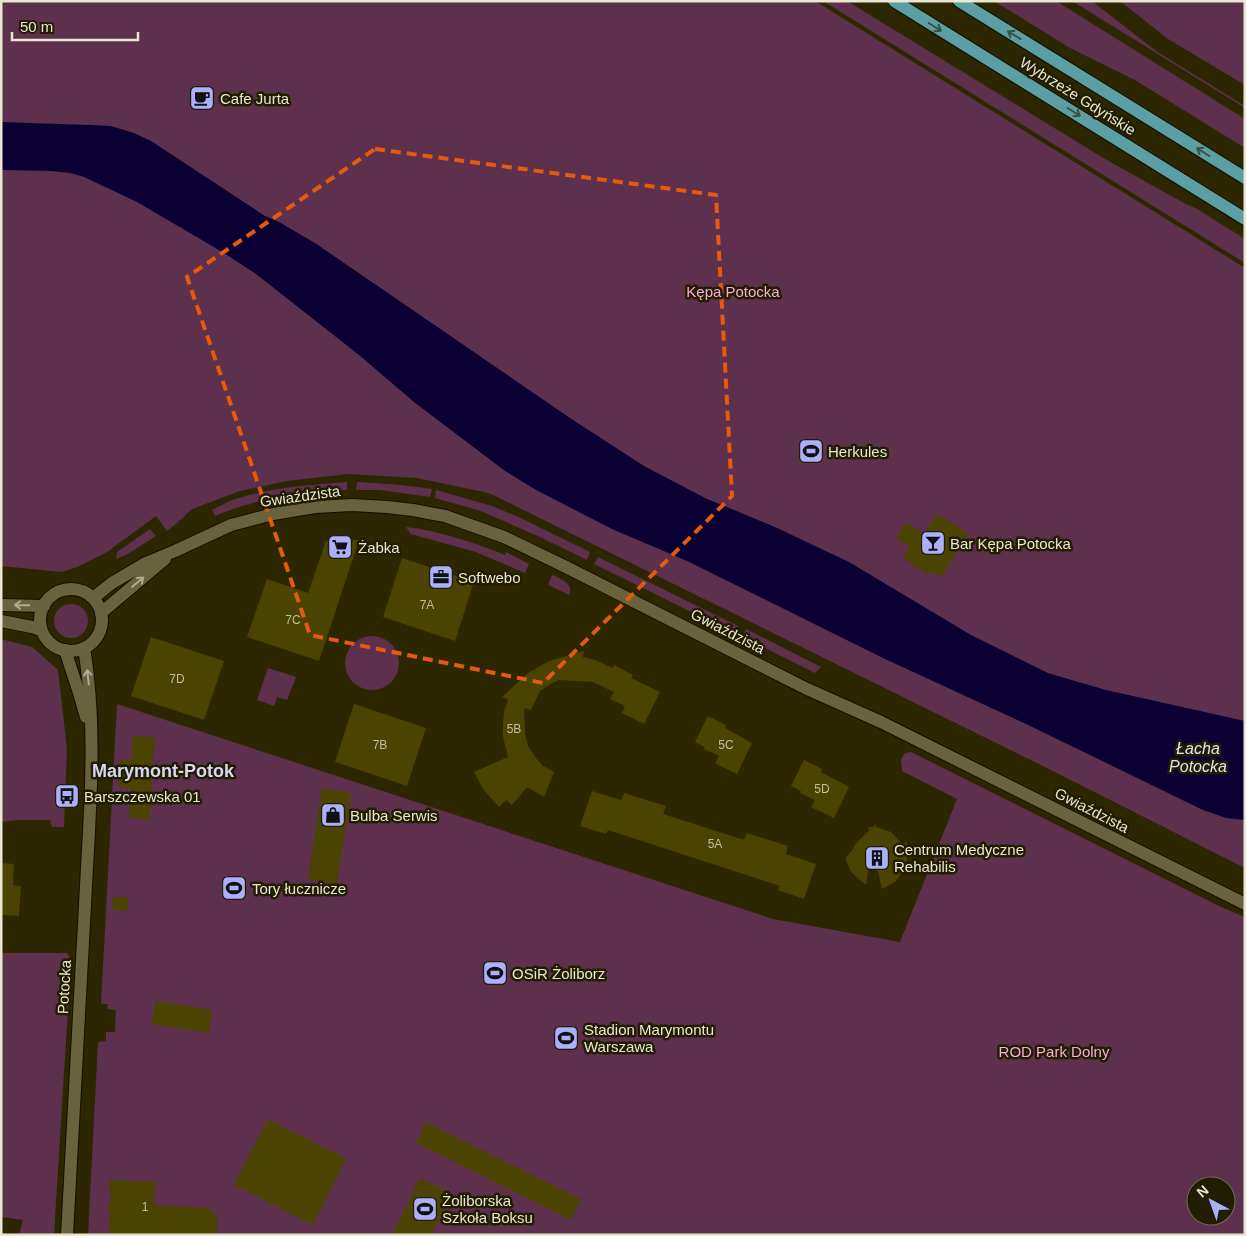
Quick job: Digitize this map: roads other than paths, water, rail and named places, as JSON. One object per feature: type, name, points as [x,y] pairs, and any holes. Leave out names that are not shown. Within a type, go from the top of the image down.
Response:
[{"type":"main road","name":"Wybrzeże Gdyńskie","points":[[894,1],[1245,219]]},
{"type":"main road","name":"Wybrzeże Gdyńskie","points":[[959,1],[1245,178]]},
{"type":"street","name":"Gwiaździsta","points":[[93,598],[112,583],[146,563],[231,525],[273,514],[315,507],[352,505],[413,510],[445,516],[504,537],[566,566],[805,688],[887,725],[1245,904]]},
{"type":"street","name":"Gwiaździsta","points":[[101,613],[175,551]]},
{"type":"street","points":[[67,589],[81,591],[93,598],[101,613],[101,627],[95,639],[84,648],[75,651],[59,649],[48,641],[42,630],[40,618],[44,606],[50,598],[58,592],[67,589]]},
{"type":"street","points":[[1,605],[44,606]]},
{"type":"street","points":[[1,621],[32,626],[42,630]]},
{"type":"street","name":"Potocka","points":[[67,1235],[92,741],[90,694],[84,648]]},
{"type":"street","name":"Potocka","points":[[65,650],[92,741]]},
{"type":"water","name":"Łacha Potocka","points":[[1,122],[111,126],[134,133],[151,141],[265,216],[315,243],[570,418],[644,466],[705,498],[775,527],[849,562],[971,635],[1048,673],[1106,690],[1245,721],[1245,820],[1226,818],[1203,810],[1026,724],[885,659],[687,561],[612,529],[536,490],[505,471],[414,402],[359,355],[256,274],[224,253],[137,202],[84,177],[51,171],[1,170]]},
{"type":"place","name":"Cafe Jurta","points":[[202,98]]},
{"type":"place","name":"Herkules","points":[[811,451]]},
{"type":"place","name":"Bar Kępa Potocka","points":[[933,543]]},
{"type":"place","name":"Żabka","points":[[340,547]]},
{"type":"place","name":"Softwebo","points":[[441,577]]},
{"type":"place","name":"Barszczewska 01","points":[[67,796]]},
{"type":"place","name":"Bulba Serwis","points":[[333,815]]},
{"type":"place","name":"Centrum Medyczne Rehabilis","points":[[877,858]]},
{"type":"place","name":"Tory łucznicze","points":[[234,888]]},
{"type":"place","name":"OSiR Żoliborz","points":[[495,973]]},
{"type":"place","name":"Stadion Marymontu Warszawa","points":[[566,1038]]},
{"type":"place","name":"Żoliborska Szkoła Boksu","points":[[425,1209]]},
{"type":"district","name":"Marymont-Potok","points":[[163,771]]},
{"type":"park label","name":"Kępa Potocka","points":[[733,291]]},
{"type":"park label","name":"ROD Park Dolny","points":[[1054,1051]]}]
